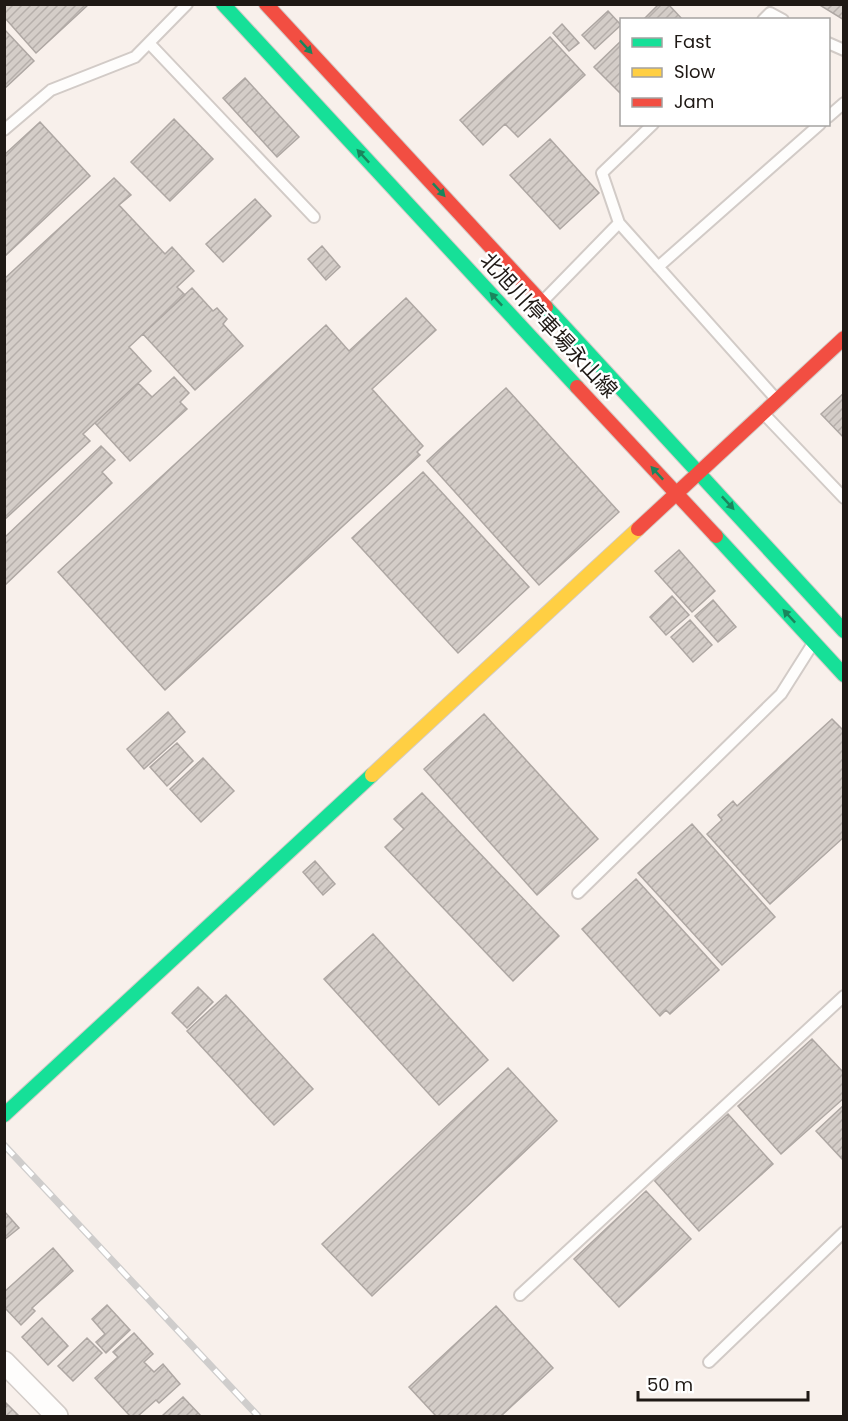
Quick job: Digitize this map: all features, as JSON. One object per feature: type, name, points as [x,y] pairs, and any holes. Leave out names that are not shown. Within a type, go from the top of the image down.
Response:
[{"type":"main road","name":"北旭川停車場永山線","points":[[223,4],[531,313],[700,473],[820,632],[843,675]]},
{"type":"main road","name":"北旭川停車場永山線","points":[[266,4],[531,313],[676,494],[820,632],[843,631]]},
{"type":"main road","points":[[4,1115],[764,414],[843,338]]},
{"type":"street","points":[[8,1372],[57,1416]]},
{"type":"lane","points":[[4,130],[51,90],[135,57],[187,4]]},
{"type":"lane","points":[[765,18],[770,13],[779,18]]},
{"type":"lane","points":[[149,43],[314,218]]},
{"type":"lane","points":[[830,115],[843,103]]},
{"type":"lane","points":[[651,126],[602,173],[619,223],[777,400]]},
{"type":"lane","points":[[658,267],[818,126]]},
{"type":"lane","points":[[531,313],[619,223]]},
{"type":"lane","points":[[764,414],[843,498]]},
{"type":"lane","points":[[578,893],[781,694],[820,632]]},
{"type":"lane","points":[[520,1295],[843,996]]},
{"type":"lane","points":[[709,1362],[843,1232]]},
{"type":"building","points":[[4,4],[89,4],[36,53],[4,17]]},
{"type":"building","points":[[659,4],[668,4],[681,18],[645,18]]},
{"type":"building","points":[[818,4],[844,4],[844,20]]},
{"type":"building","points":[[608,11],[620,24],[595,49],[582,35]]},
{"type":"building","points":[[562,24],[579,43],[569,51],[553,33]]},
{"type":"building","points":[[4,29],[34,61],[4,89]]},
{"type":"building","points":[[550,37],[585,75],[518,137],[505,124],[483,145],[460,120]]},
{"type":"building","points":[[620,42],[620,93],[594,67]]},
{"type":"building","points":[[245,78],[299,137],[277,157],[223,98]]},
{"type":"building","points":[[174,119],[213,159],[170,201],[131,162]]},
{"type":"building","points":[[40,122],[90,176],[4,257],[4,155]]},
{"type":"building","points":[[550,139],[599,193],[560,229],[510,175]]},
{"type":"building","points":[[114,178],[131,195],[119,205],[165,254],[172,247],[194,271],[177,287],[185,295],[129,347],[151,371],[83,434],[90,441],[4,520],[4,279]]},
{"type":"building","points":[[255,199],[271,216],[223,262],[206,244]]},
{"type":"building","points":[[322,246],[340,267],[326,280],[308,259]]},
{"type":"building","points":[[192,288],[213,311],[217,308],[227,319],[223,324],[243,346],[195,390],[143,334]]},
{"type":"building","points":[[406,298],[436,330],[372,389],[423,446],[417,452],[420,455],[165,690],[58,572],[326,325],[349,351]]},
{"type":"building","points":[[174,377],[189,393],[180,402],[187,409],[130,461],[95,423],[138,383],[152,397]]},
{"type":"building","points":[[506,388],[619,512],[539,585],[427,461]]},
{"type":"building","points":[[844,393],[844,438],[821,414]]},
{"type":"building","points":[[101,446],[115,460],[102,472],[112,483],[5,585],[4,538]]},
{"type":"building","points":[[423,472],[529,587],[458,653],[352,538]]},
{"type":"building","points":[[679,550],[715,591],[692,612],[655,571]]},
{"type":"building","points":[[672,596],[689,615],[666,635],[650,617]]},
{"type":"building","points":[[713,600],[736,627],[718,642],[695,616]]},
{"type":"building","points":[[690,620],[712,645],[693,662],[671,637]]},
{"type":"building","points":[[168,712],[185,732],[144,769],[127,749]]},
{"type":"building","points":[[484,714],[598,839],[537,895],[424,769]]},
{"type":"building","points":[[832,719],[844,731],[844,837],[770,904],[707,834],[722,820],[718,815],[733,801],[737,806]]},
{"type":"building","points":[[177,743],[193,761],[167,786],[150,767]]},
{"type":"building","points":[[203,758],[234,791],[201,822],[170,789]]},
{"type":"building","points":[[422,793],[559,936],[513,981],[385,847],[404,829],[394,819]]},
{"type":"building","points":[[692,824],[775,917],[722,965],[638,873]]},
{"type":"building","points":[[315,861],[335,884],[323,895],[303,872]]},
{"type":"building","points":[[636,879],[719,970],[670,1014],[666,1010],[660,1016],[582,929]]},
{"type":"building","points":[[373,934],[488,1060],[439,1105],[324,979]]},
{"type":"building","points":[[198,987],[213,1002],[187,1028],[172,1013]]},
{"type":"building","points":[[226,995],[313,1089],[274,1125],[187,1031]]},
{"type":"building","points":[[812,1039],[844,1073],[844,1098],[781,1154],[738,1106]]},
{"type":"building","points":[[508,1068],[557,1121],[372,1296],[322,1244]]},
{"type":"building","points":[[844,1105],[844,1161],[816,1131]]},
{"type":"building","points":[[728,1114],[773,1164],[699,1231],[654,1180]]},
{"type":"building","points":[[646,1191],[691,1239],[619,1307],[574,1259]]},
{"type":"building","points":[[4,1211],[19,1228],[4,1240]]},
{"type":"building","points":[[53,1248],[73,1271],[32,1308],[35,1311],[21,1325],[4,1307],[4,1292]]},
{"type":"building","points":[[107,1305],[130,1330],[106,1353],[96,1342],[105,1334],[92,1319]]},
{"type":"building","points":[[496,1306],[553,1368],[501,1416],[436,1416],[409,1387]]},
{"type":"building","points":[[42,1318],[68,1346],[48,1365],[22,1337]]},
{"type":"building","points":[[134,1333],[153,1354],[144,1362],[154,1372],[163,1364],[180,1384],[159,1403],[156,1400],[138,1416],[130,1416],[95,1378],[118,1357],[113,1352]]},
{"type":"building","points":[[87,1338],[102,1353],[73,1381],[58,1366]]},
{"type":"building","points":[[183,1397],[201,1416],[162,1416]]},
{"type":"building","points":[[6,1403],[19,1416],[4,1416]]},
{"type":"railway","points":[[4,1145],[258,1416]]},
{"type":"traffic: fast","points":[[223,4],[577,387]]},
{"type":"traffic: fast","points":[[546,307],[844,631]]},
{"type":"traffic: fast","points":[[716,536],[844,675]]},
{"type":"traffic: fast","points":[[4,1115],[372,775]]},
{"type":"traffic: slow","points":[[372,775],[638,529]]},
{"type":"traffic: jam","points":[[266,4],[546,307]]},
{"type":"traffic: jam","points":[[638,529],[844,338]]},
{"type":"traffic: jam","points":[[577,387],[716,536]]}]
